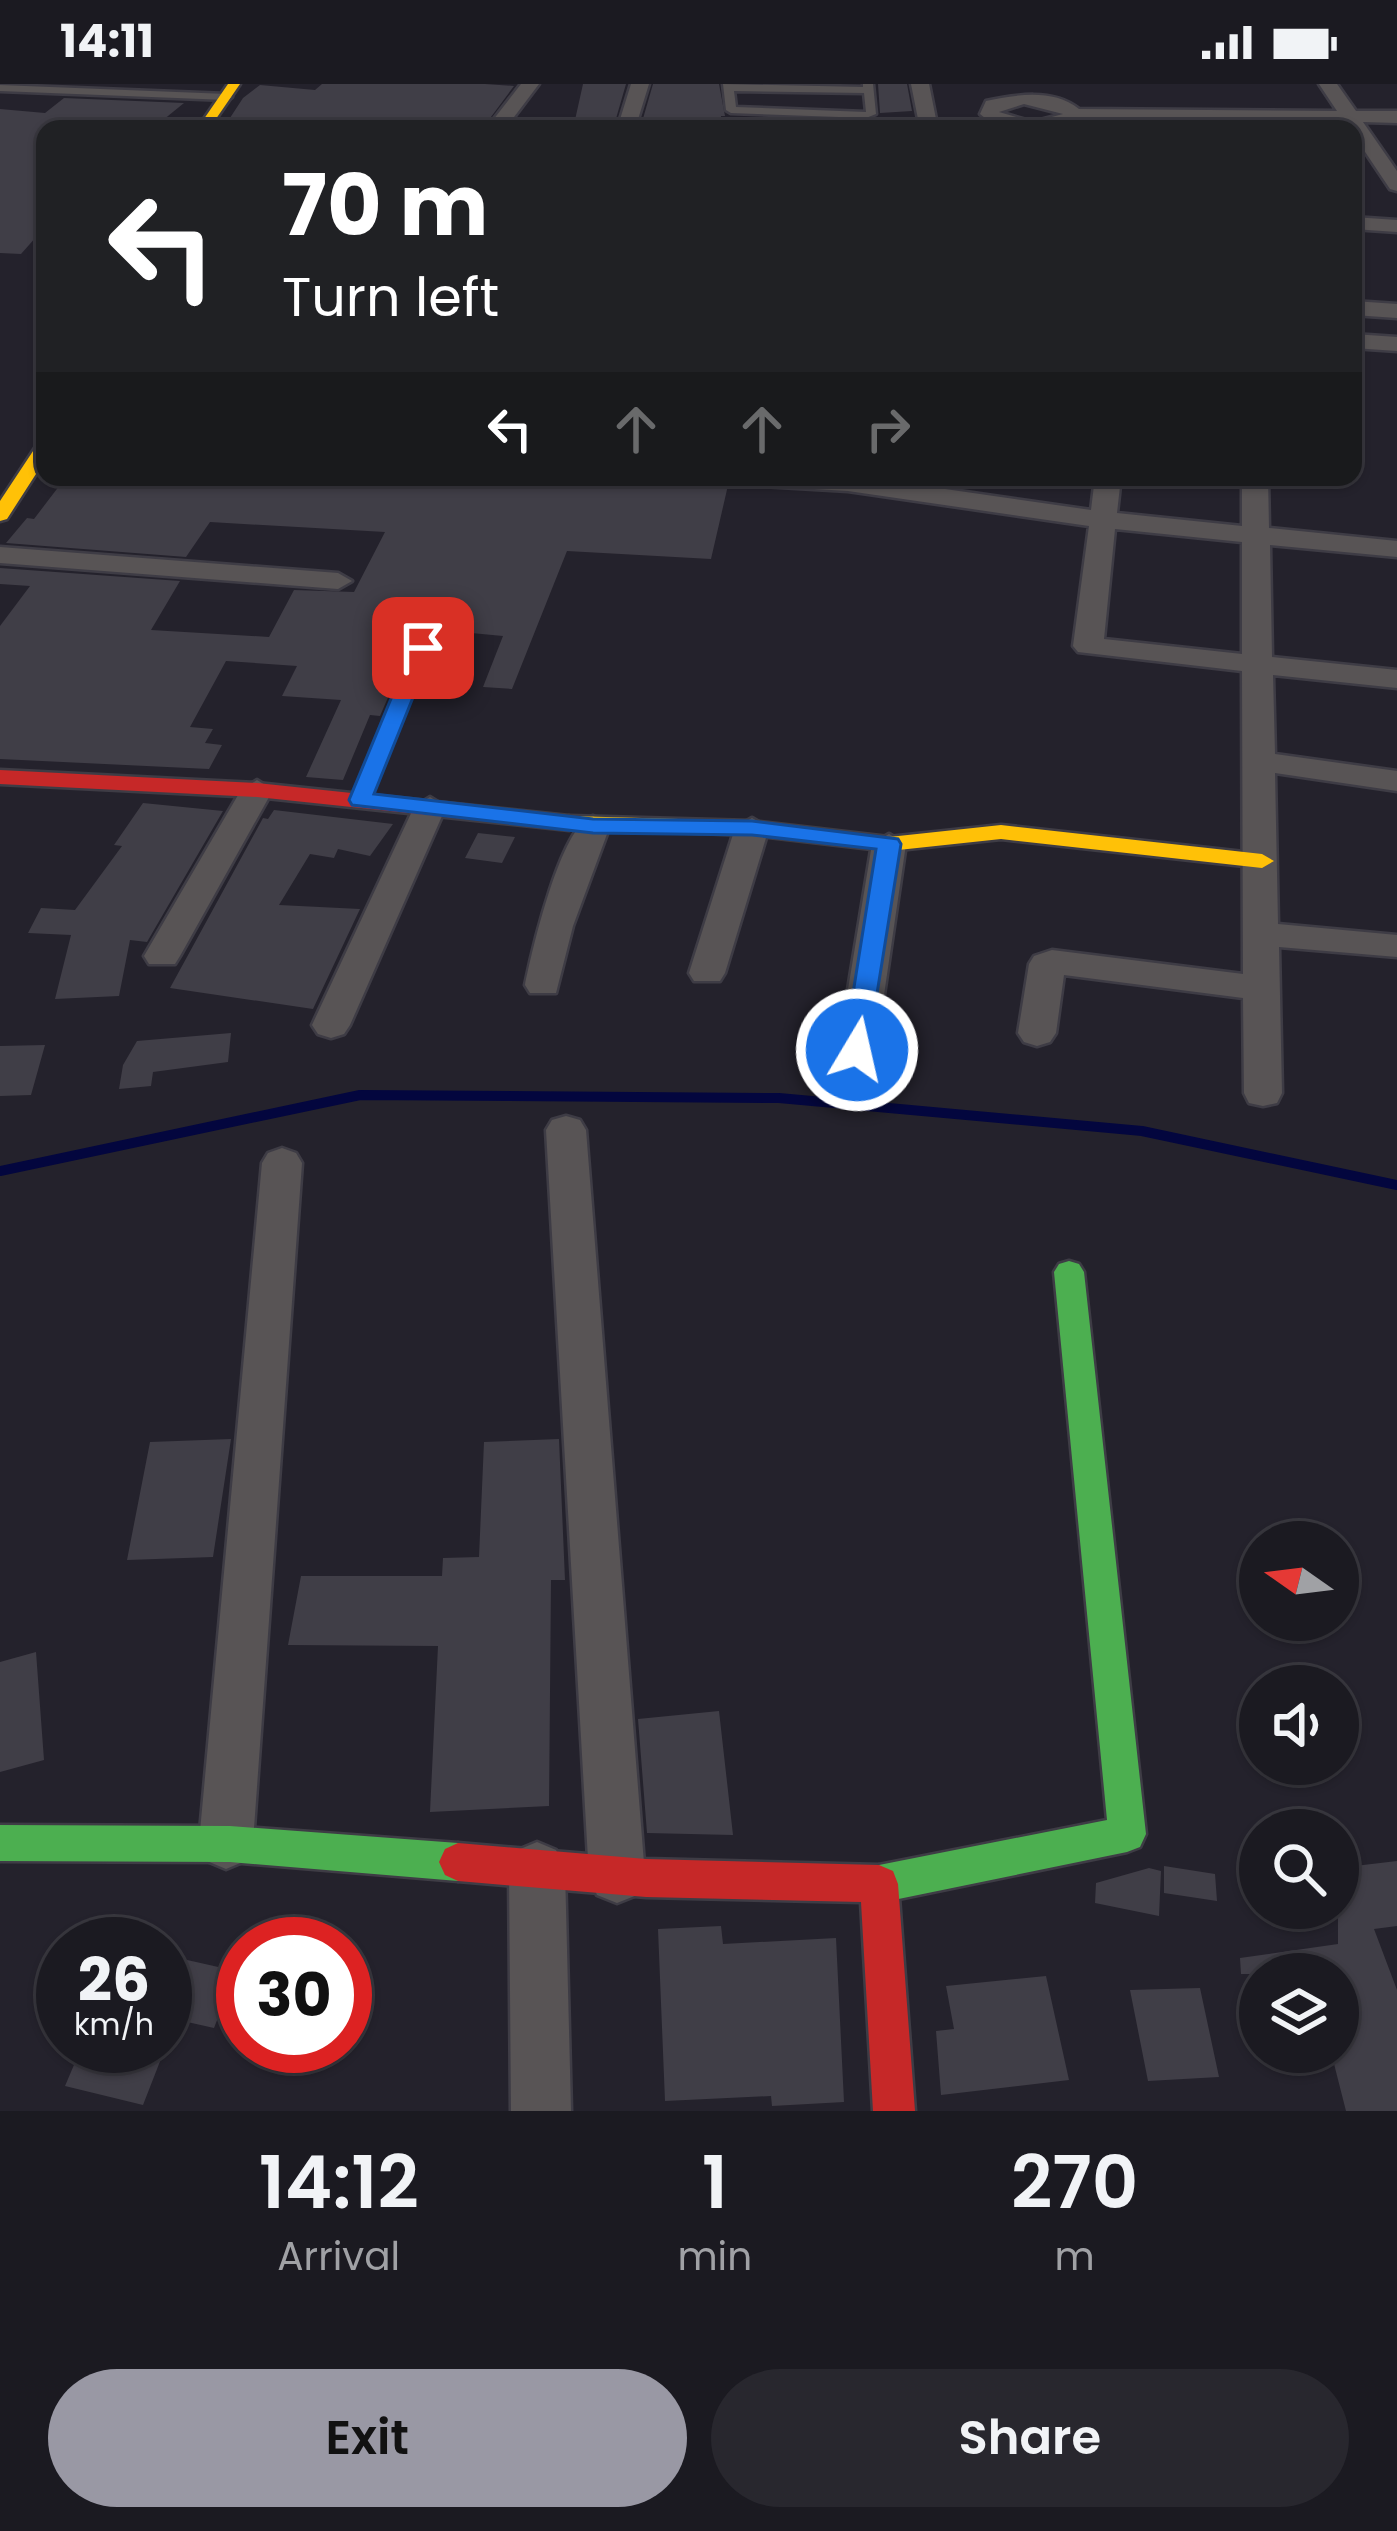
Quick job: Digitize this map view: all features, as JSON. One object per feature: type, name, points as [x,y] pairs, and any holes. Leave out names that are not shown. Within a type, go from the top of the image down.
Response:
[{"type":"street","points":[[515,84],[530,84]]},
{"type":"street","points":[[502,120],[530,84]]},
{"type":"street","points":[[629,120],[640,84]]},
{"type":"street","points":[[920,84],[927,120]]},
{"type":"street","points":[[1328,84],[1354,120]]},
{"type":"street","points":[[209,120],[231,90]]},
{"type":"street","points":[[1000,120],[989,114],[992,105],[1022,91],[1073,114],[1397,117]]},
{"type":"street","points":[[1064,120],[1073,114]]},
{"type":"street","points":[[1362,129],[1387,156],[1397,185]]},
{"type":"street","points":[[1362,224],[1397,226]]},
{"type":"street","points":[[1362,308],[1397,310]]},
{"type":"street","points":[[1362,342],[1397,344]]},
{"type":"street","points":[[0,515],[36,460]]},
{"type":"street","points":[[887,486],[1102,520],[1397,549]]},
{"type":"street","points":[[1107,486],[1088,646],[1397,680]]},
{"type":"street","points":[[1255,486],[1263,1093]]},
{"type":"street","points":[[0,555],[338,581]]},
{"type":"street","points":[[1259,761],[1397,781]]},
{"type":"street","points":[[0,777],[257,790],[593,826],[752,828],[889,844],[1001,832],[1262,861]]},
{"type":"street","points":[[162,956],[257,790]]},
{"type":"street","points":[[331,1024],[430,807]]},
{"type":"street","points":[[543,985],[555,926],[593,826]]},
{"type":"street","points":[[706,974],[752,828]]},
{"type":"street","points":[[857,1050],[889,844]]},
{"type":"street","points":[[1264,934],[1397,946]]},
{"type":"street","points":[[1037,1033],[1047,964],[1052,962],[1260,988]]},
{"type":"street","points":[[566,1130],[617,1876]]},
{"type":"street","points":[[226,1842],[282,1163]]},
{"type":"street","points":[[0,1843],[100,1838],[226,1842],[617,1876],[879,1884],[1127,1834],[1069,1271]]},
{"type":"street","points":[[537,1869],[542,2111]]},
{"type":"street","points":[[879,1884],[894,2111]]},
{"type":"lane","points":[[728,86],[869,87],[872,114],[731,110],[728,86]]},
{"type":"lane","points":[[0,88],[231,90]]},
{"type":"lane","points":[[360,800],[423,648]]},
{"type":"building","points":[[322,84],[514,86],[489,120],[229,120],[243,98],[260,85],[315,90]]},
{"type":"building","points":[[583,84],[626,84],[616,120],[575,120]]},
{"type":"building","points":[[653,84],[719,84],[725,116],[721,120],[643,120]]},
{"type":"building","points":[[878,84],[907,84],[912,111],[880,113]]},
{"type":"building","points":[[64,98],[184,103],[163,120],[36,120],[36,237],[21,254],[0,253],[0,109],[45,113]]},
{"type":"building","points":[[59,486],[728,486],[711,559],[567,551],[512,689],[483,687],[503,636],[418,628],[380,716],[370,715],[343,780],[306,777],[341,700],[282,696],[297,666],[226,661],[190,727],[213,729],[205,743],[222,745],[209,769],[0,759],[0,626],[30,586],[0,584],[0,568],[180,581],[151,630],[269,637],[294,590],[354,592],[385,532],[210,522],[186,557],[6,543],[27,518],[34,519]]},
{"type":"building","points":[[143,803],[223,811],[147,942],[130,940],[119,996],[55,999],[71,935],[28,933],[41,908],[75,910],[122,846],[114,845]]},
{"type":"building","points":[[274,810],[393,824],[370,856],[338,849],[334,858],[310,854],[279,905],[360,909],[313,1009],[170,988],[263,818],[268,819]]},
{"type":"building","points":[[478,833],[515,837],[502,863],[465,858]]},
{"type":"building","points":[[231,1033],[228,1062],[153,1072],[151,1086],[119,1089],[123,1065],[137,1041]]},
{"type":"building","points":[[45,1045],[31,1095],[0,1096],[0,1046]]},
{"type":"building","points":[[231,1439],[213,1557],[127,1560],[150,1442]]},
{"type":"building","points":[[559,1439],[565,1580],[551,1580],[549,1806],[430,1812],[438,1646],[288,1645],[301,1576],[442,1576],[443,1558],[479,1557],[484,1442]]},
{"type":"building","points":[[36,1652],[44,1760],[0,1772],[0,1662]]},
{"type":"building","points":[[719,1711],[733,1835],[647,1833],[638,1719]]},
{"type":"building","points":[[1397,1861],[1397,1926],[1374,1929],[1397,1990],[1397,2111],[1346,2111],[1336,2073],[1359,2073],[1359,1953],[1275,1953],[1338,1944],[1338,1929],[1359,1929],[1359,1866]]},
{"type":"building","points":[[1164,1866],[1215,1874],[1217,1901],[1164,1893]]},
{"type":"building","points":[[1149,1868],[1161,1871],[1159,1916],[1095,1903],[1096,1883]]},
{"type":"building","points":[[721,1926],[723,1944],[836,1938],[844,2102],[772,2106],[771,2096],[665,2101],[658,1929]]},
{"type":"building","points":[[192,1961],[216,1966],[214,2028],[192,2023]]},
{"type":"building","points":[[1046,1976],[1069,2080],[941,2095],[936,2031],[954,2029],[946,1986]]},
{"type":"building","points":[[1200,1988],[1219,2077],[1148,2081],[1130,1990]]},
{"type":"building","points":[[71,2073],[155,2073],[143,2105],[65,2086]]},
{"type":"waterway","points":[[0,1171],[360,1095],[779,1098],[1142,1131],[1397,1185]]},
{"type":"traffic: fast","points":[[879,1884],[1127,1834],[1069,1272]]},
{"type":"traffic: fast","points":[[0,1843],[230,1844],[458,1862]]},
{"type":"traffic: slow","points":[[209,120],[234,84]]},
{"type":"traffic: slow","points":[[0,515],[36,460]]},
{"type":"traffic: slow","points":[[569,823],[752,828],[889,844],[1001,832],[1262,861]]},
{"type":"traffic: jam","points":[[0,777],[257,790],[569,823]]},
{"type":"traffic: jam","points":[[458,1862],[646,1878],[879,1884],[894,2111]]},
{"type":"route","points":[[423,648],[404,704],[360,800],[593,826],[752,828],[889,844],[857,1050]]}]
